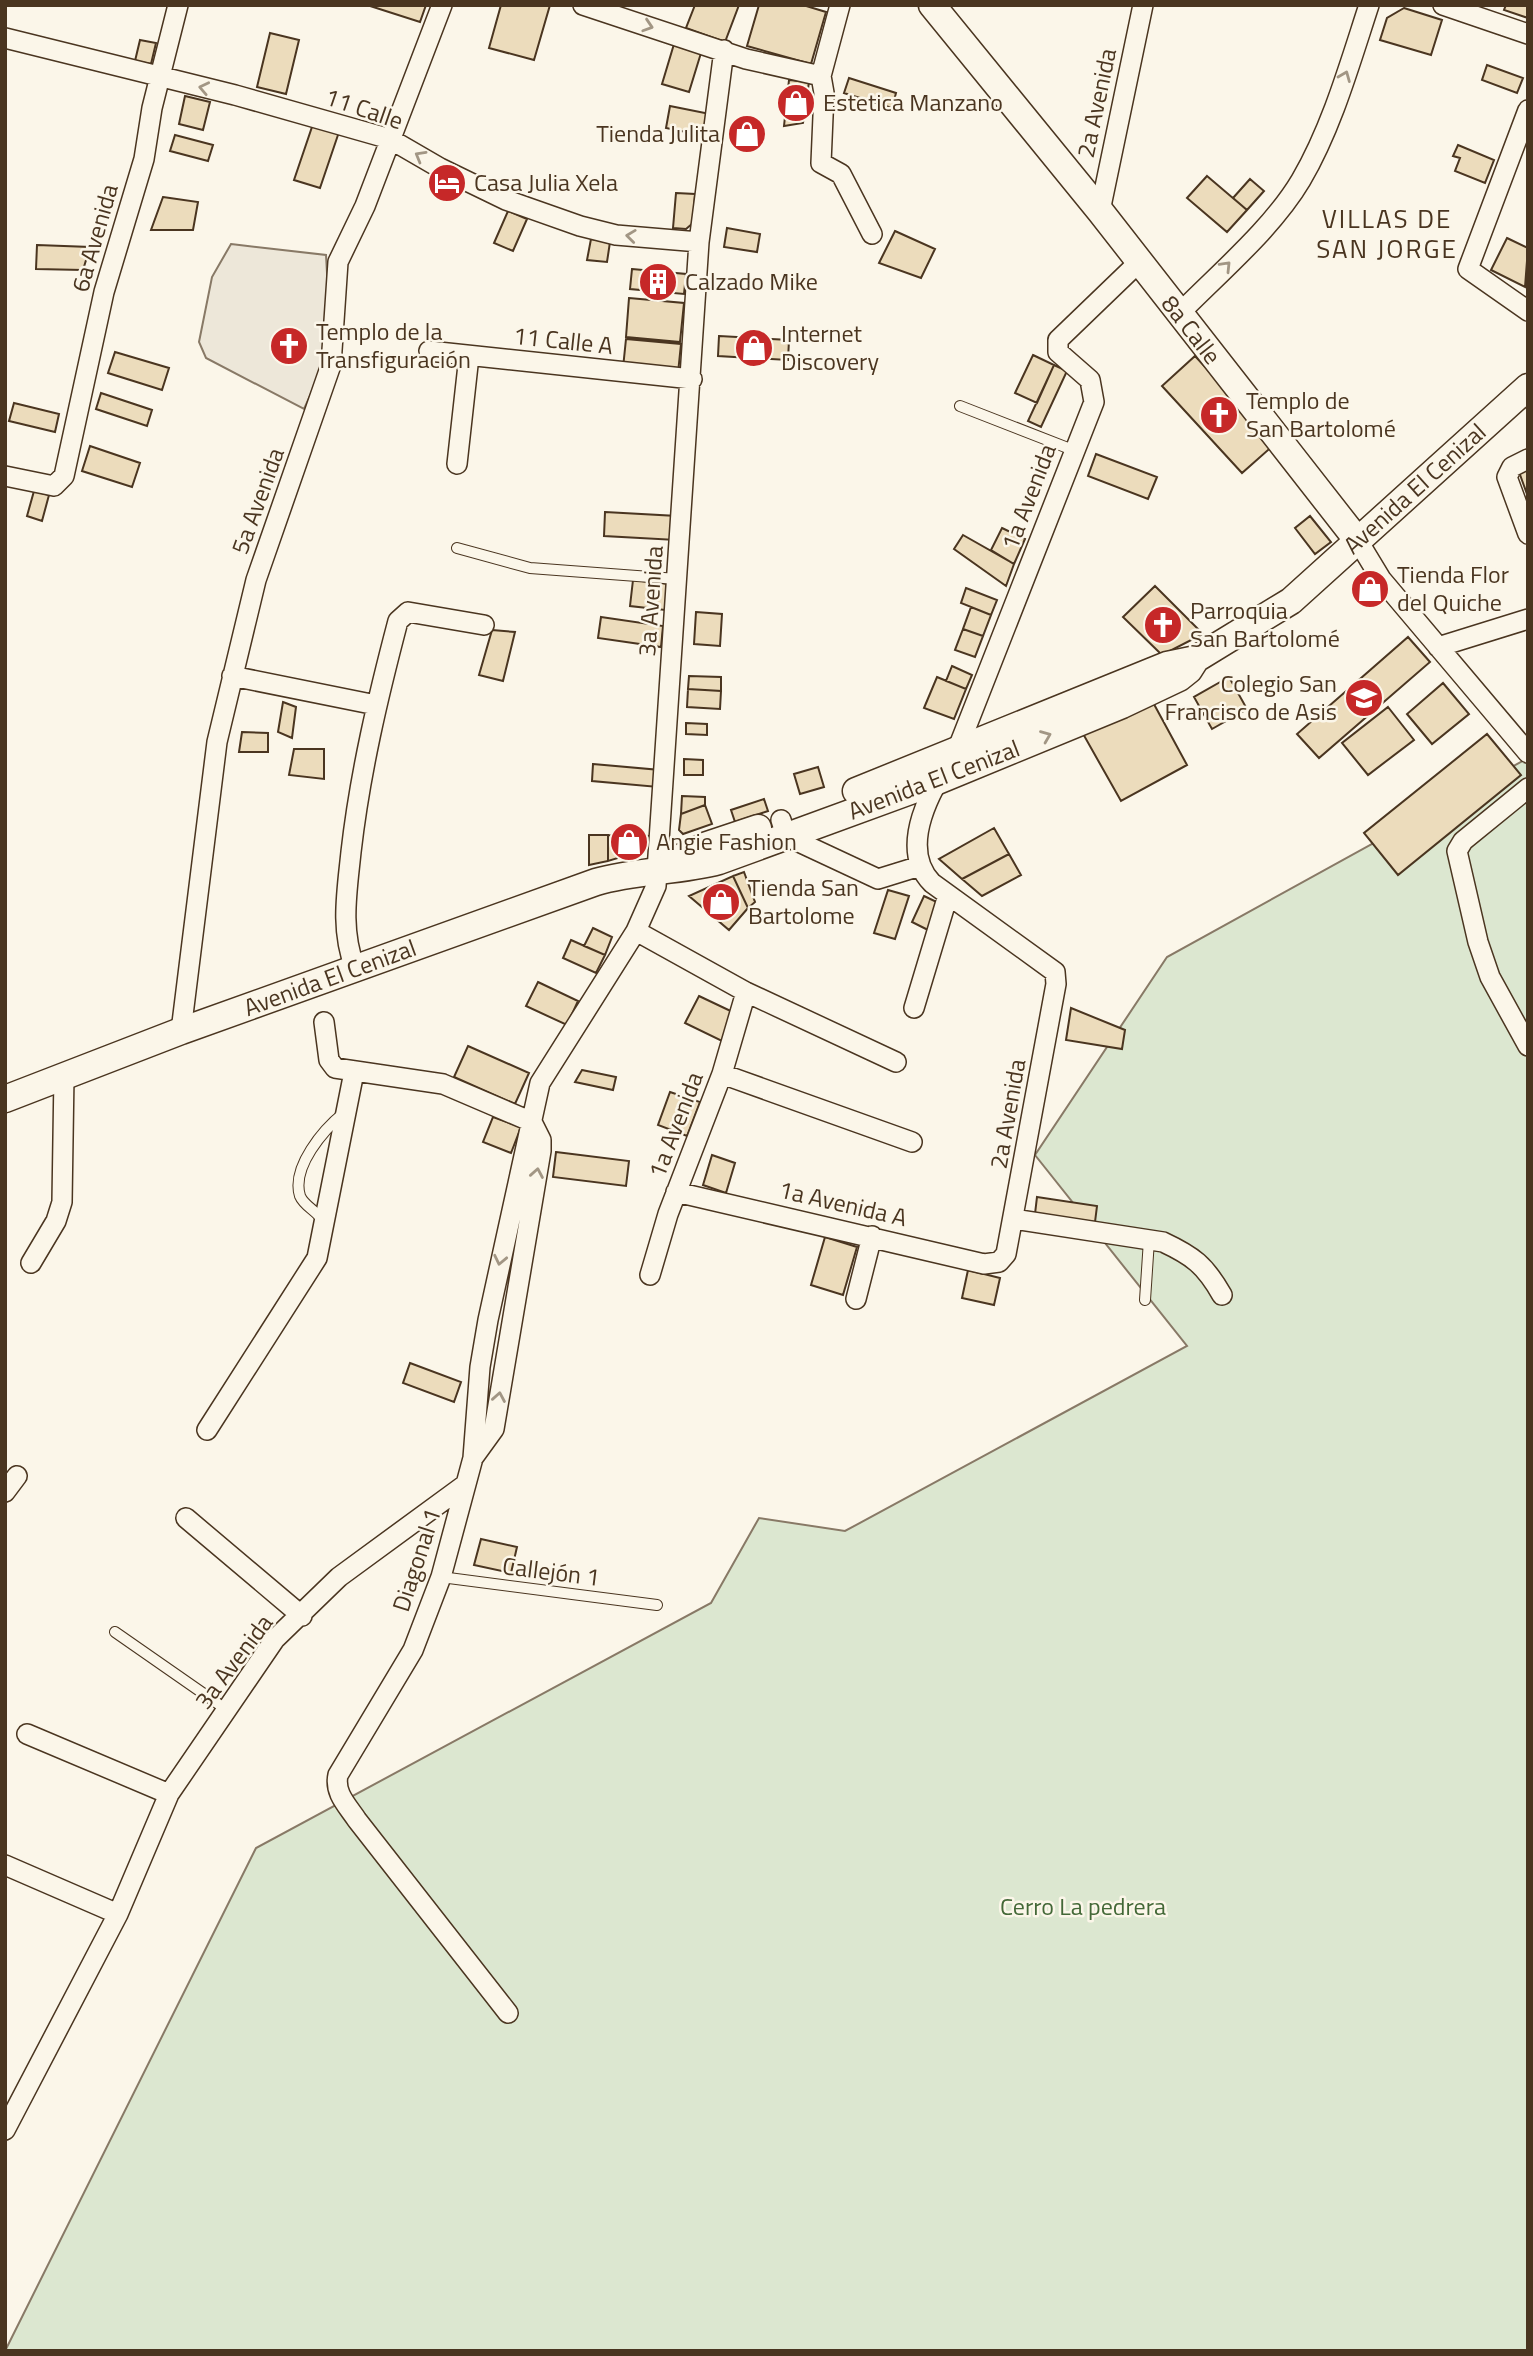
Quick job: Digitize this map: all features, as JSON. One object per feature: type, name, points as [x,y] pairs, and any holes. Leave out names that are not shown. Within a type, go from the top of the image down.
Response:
[{"type":"street","name":"6a Avenida","points":[[5,476],[49,486],[58,484],[64,475],[83,379],[114,254],[144,159],[159,78],[178,5]]},
{"type":"street","name":"5a Avenida","points":[[181,1031],[208,802],[224,707],[256,580],[331,365],[338,262],[365,206],[442,5]]},
{"type":"street","points":[[583,5],[780,68],[821,76]]},
{"type":"street","points":[[840,5],[821,76],[824,93],[821,163],[841,174],[872,234]]},
{"type":"street","name":"8a Calle","points":[[932,5],[1100,211],[1178,315],[1359,541],[1381,579],[1528,753]]},
{"type":"street","name":"2a Avenida","points":[[1100,211],[1143,5]]},
{"type":"street","points":[[1178,315],[1272,218],[1301,180],[1349,66],[1369,5]]},
{"type":"street","points":[[1443,5],[1528,34]]},
{"type":"street","name":"11 Calle","points":[[5,38],[236,95],[390,139],[472,184],[547,216],[616,234],[699,242]]},
{"type":"street","name":"3a Avenida","points":[[5,2130],[118,1914],[169,1794],[275,1639],[302,1616],[339,1577],[466,1484],[473,1458],[494,1429],[541,1151],[541,1140],[532,1122],[540,1083],[552,1060],[636,931],[651,903],[658,869],[699,242],[724,50]]},
{"type":"street","points":[[1528,110],[1468,269],[1528,311]]},
{"type":"street","name":"1a Avenida","points":[[935,782],[956,753],[1095,395],[1090,380],[1058,352],[1058,340],[1138,263]]},
{"type":"street","name":"11 Calle A","points":[[429,351],[692,379]]},
{"type":"street","points":[[457,464],[469,356]]},
{"type":"street","name":"Avenida El Cenizal","points":[[783,828],[1167,665],[1196,659],[1291,601],[1528,387]]},
{"type":"street","points":[[1528,459],[1508,472],[1508,483],[1528,534]]},
{"type":"street","points":[[355,968],[347,948],[345,910],[357,806],[376,705],[398,621],[403,614],[412,612],[484,625]]},
{"type":"street","points":[[1438,647],[1528,619]]},
{"type":"street","name":"Avenida El Cenizal","points":[[5,1099],[181,1031],[596,882],[627,873],[658,869],[707,845],[783,828],[935,782],[1180,678],[1196,659]]},
{"type":"street","points":[[232,676],[376,705]]},
{"type":"street","points":[[914,1008],[948,895],[925,876],[920,866],[918,844],[935,782]]},
{"type":"street","points":[[1528,788],[1463,841],[1457,851],[1478,942],[1490,977],[1528,1046]]},
{"type":"street","points":[[783,828],[878,879],[920,866]]},
{"type":"street","name":"2a Avenida","points":[[948,895],[1055,972],[1056,984],[1008,1248],[999,1262]]},
{"type":"street","points":[[636,931],[746,992],[896,1062]]},
{"type":"street","name":"1a Avenida","points":[[650,1275],[676,1192],[722,1074],[746,992]]},
{"type":"street","points":[[324,1022],[332,1065],[354,1072],[443,1084],[532,1122]]},
{"type":"street","points":[[207,1430],[309,1273],[325,1225],[354,1072]]},
{"type":"street","points":[[722,1074],[912,1142]]},
{"type":"street","points":[[31,1263],[56,1221],[62,1202],[64,1075]]},
{"type":"street","name":"1a Avenida A","points":[[676,1192],[985,1264],[999,1262]]},
{"type":"street","points":[[1013,1219],[1163,1242],[1185,1253],[1207,1269],[1222,1294]]},
{"type":"street","points":[[856,1299],[872,1236]]},
{"type":"street","name":"Diagonal 1","points":[[466,1484],[441,1577],[412,1650],[338,1775],[337,1790],[508,2013]]},
{"type":"street","points":[[186,1518],[302,1616]]},
{"type":"street","points":[[27,1734],[169,1794]]},
{"type":"street","points":[[5,1865],[118,1914]]},
{"type":"lane","points":[[960,406],[1073,450]]},
{"type":"lane","points":[[457,548],[530,568],[677,579]]},
{"type":"lane","points":[[325,1225],[318,1213],[303,1201],[299,1188],[311,1148],[348,1111]]},
{"type":"lane","points":[[1145,1300],[1149,1240]]},
{"type":"lane","name":"Callejón 1","points":[[441,1577],[657,1605]]},
{"type":"lane","points":[[115,1632],[226,1710]]},
{"type":"green space","name":"Cerro La pedrera","points":[[1528,758],[1528,2351],[5,2351],[256,1848],[711,1603],[759,1518],[845,1531],[1187,1346],[1035,1155],[1167,957]]},
{"type":"shaded area","points":[[231,244],[326,255],[328,291],[325,363],[304,409],[206,358],[199,342],[212,277]]},
{"type":"building","points":[[367,5],[426,5],[420,22]]},
{"type":"building","points":[[501,5],[550,5],[534,60],[489,48]]},
{"type":"building","points":[[695,5],[739,5],[725,42],[686,28]]},
{"type":"building","points":[[759,5],[803,5],[826,12],[811,64],[747,46]]},
{"type":"building","points":[[1506,5],[1528,5],[1528,18],[1504,10]]},
{"type":"building","points":[[1404,8],[1442,20],[1431,55],[1380,40],[1387,18]]},
{"type":"building","points":[[270,33],[299,40],[286,94],[257,87]]},
{"type":"building","points":[[140,40],[156,43],[151,64],[135,61]]},
{"type":"building","points":[[674,44],[701,53],[689,92],[662,84]]},
{"type":"building","points":[[1487,65],[1523,78],[1517,93],[1482,80]]},
{"type":"building","points":[[849,78],[896,93],[892,108],[844,93]]},
{"type":"building","name":"Estetica Manzano","points":[[789,80],[809,82],[803,123],[784,126]]},
{"type":"building","points":[[185,96],[210,102],[203,130],[179,124]]},
{"type":"building","points":[[670,106],[715,115],[711,137],[666,128]]},
{"type":"building","points":[[313,124],[339,132],[320,188],[294,180]]},
{"type":"building","name":"Tienda Julita","points":[[735,124],[761,125],[760,145],[734,143]]},
{"type":"building","points":[[175,135],[213,145],[208,161],[170,151]]},
{"type":"building","points":[[1458,145],[1494,160],[1485,183],[1455,171],[1460,158],[1453,156]]},
{"type":"building","points":[[1207,176],[1247,210],[1227,232],[1187,198]]},
{"type":"building","points":[[1250,179],[1264,191],[1247,210],[1233,198]]},
{"type":"building","points":[[676,193],[695,194],[693,223],[686,229],[673,228]]},
{"type":"building","points":[[163,197],[198,202],[193,230],[151,230]]},
{"type":"building","points":[[508,211],[527,219],[513,251],[494,243]]},
{"type":"building","points":[[727,228],[760,234],[757,252],[724,247]]},
{"type":"building","points":[[895,231],[935,249],[921,278],[879,263]]},
{"type":"building","points":[[1507,238],[1528,248],[1525,287],[1491,270]]},
{"type":"building","points":[[591,239],[610,242],[607,262],[587,260]]},
{"type":"building","points":[[37,245],[90,247],[83,270],[36,269]]},
{"type":"building","name":"Calzado Mike","points":[[632,269],[686,274],[684,294],[630,289]]},
{"type":"building","points":[[629,298],[684,303],[680,342],[626,337]]},
{"type":"building","name":"Internet Discovery","points":[[719,336],[789,340],[788,360],[718,356]]},
{"type":"building","points":[[626,339],[681,344],[678,373],[623,368]]},
{"type":"building","points":[[115,352],[169,368],[162,390],[108,373]]},
{"type":"building","points":[[1033,355],[1054,365],[1037,403],[1015,393]]},
{"type":"building","name":"Templo de San Bartolomé","points":[[1195,356],[1276,443],[1242,473],[1162,386]]},
{"type":"building","points":[[1054,365],[1067,371],[1041,427],[1028,421]]},
{"type":"building","points":[[101,393],[152,410],[147,426],[96,409]]},
{"type":"building","points":[[14,403],[59,414],[55,432],[9,421]]},
{"type":"building","points":[[90,446],[140,463],[132,487],[82,471]]},
{"type":"building","points":[[1096,454],[1157,477],[1148,499],[1088,476]]},
{"type":"building","points":[[1528,464],[1528,497],[1518,469]]},
{"type":"building","points":[[34,491],[49,495],[42,521],[27,516]]},
{"type":"building","points":[[605,512],[677,516],[676,540],[604,536]]},
{"type":"building","points":[[1310,516],[1331,542],[1315,554],[1295,528]]},
{"type":"building","points":[[1002,528],[1025,539],[1014,564],[991,550]]},
{"type":"building","points":[[963,535],[1014,564],[1006,586],[954,549]]},
{"type":"building","name":"Tienda Flor del Quiche","points":[[1367,573],[1386,593],[1373,606],[1354,585]]},
{"type":"building","points":[[633,580],[668,584],[665,610],[630,606]]},
{"type":"building","name":"Parroquia San Bartolomé","points":[[1155,586],[1203,634],[1162,655],[1123,617]]},
{"type":"building","points":[[966,588],[997,600],[991,615],[961,603]]},
{"type":"building","points":[[971,607],[991,615],[983,636],[963,629]]},
{"type":"building","points":[[696,612],[722,614],[720,646],[694,644]]},
{"type":"building","points":[[601,617],[663,626],[661,647],[598,638]]},
{"type":"building","points":[[963,629],[983,636],[975,657],[955,650]]},
{"type":"building","points":[[492,630],[515,632],[503,681],[479,675]]},
{"type":"building","name":"Colegio San Francisco de Asis","points":[[1408,637],[1430,662],[1319,758],[1297,734]]},
{"type":"building","points":[[952,666],[972,675],[966,689],[946,681]]},
{"type":"building","points":[[689,676],[721,677],[721,691],[688,689]]},
{"type":"building","points":[[937,677],[966,689],[954,719],[924,708]]},
{"type":"building","points":[[1229,677],[1247,709],[1212,729],[1194,697]]},
{"type":"building","points":[[1443,683],[1469,714],[1432,744],[1407,714]]},
{"type":"building","points":[[688,689],[721,691],[720,709],[687,707]]},
{"type":"building","points":[[1149,695],[1187,765],[1121,801],[1082,732]]},
{"type":"building","points":[[283,702],[296,707],[292,738],[278,732]]},
{"type":"building","points":[[1388,707],[1414,740],[1368,775],[1342,743]]},
{"type":"building","points":[[686,723],[707,724],[707,735],[686,734]]},
{"type":"building","points":[[242,732],[268,733],[268,752],[239,752]]},
{"type":"building","points":[[1487,734],[1521,775],[1398,875],[1364,833]]},
{"type":"building","points":[[294,749],[324,749],[324,779],[289,775]]},
{"type":"building","points":[[684,759],[703,760],[703,775],[684,775]]},
{"type":"building","points":[[593,764],[660,770],[658,787],[592,781]]},
{"type":"building","points":[[818,767],[824,787],[800,794],[794,774]]},
{"type":"building","points":[[682,796],[705,797],[705,805],[681,814]]},
{"type":"building","points":[[764,799],[768,811],[735,822],[731,810]]},
{"type":"building","name":"Angie Fashion","points":[[705,805],[712,824],[683,834],[679,830],[681,814]]},
{"type":"building","points":[[994,828],[1009,854],[962,879],[939,859]]},
{"type":"building","points":[[589,835],[608,835],[608,861],[589,865]]},
{"type":"building","name":"Angie Fashion","points":[[608,835],[651,836],[648,849],[608,861]]},
{"type":"building","points":[[1009,854],[1021,875],[982,896],[962,879]]},
{"type":"building","points":[[744,872],[755,902],[748,908],[733,876]]},
{"type":"building","name":"Tienda San Bartolome","points":[[733,876],[748,908],[729,930],[689,896]]},
{"type":"building","points":[[888,890],[909,896],[895,939],[874,933]]},
{"type":"building","points":[[924,896],[941,904],[932,932],[912,922]]},
{"type":"building","points":[[593,928],[612,937],[605,955],[584,946]]},
{"type":"building","points":[[571,940],[605,955],[596,973],[563,958]]},
{"type":"building","points":[[538,982],[578,1001],[567,1025],[526,1006]]},
{"type":"building","points":[[699,996],[737,1014],[724,1042],[685,1023]]},
{"type":"building","points":[[1071,1008],[1125,1030],[1122,1049],[1066,1040]]},
{"type":"building","points":[[468,1046],[529,1073],[515,1104],[454,1077]]},
{"type":"building","points":[[582,1070],[616,1077],[613,1090],[575,1082]]},
{"type":"building","points":[[670,1092],[700,1102],[687,1136],[658,1125]]},
{"type":"building","points":[[493,1117],[521,1127],[511,1153],[483,1142]]},
{"type":"building","points":[[556,1152],[629,1161],[626,1186],[553,1177]]},
{"type":"building","points":[[712,1155],[735,1163],[726,1193],[703,1185]]},
{"type":"building","points":[[1037,1197],[1097,1206],[1095,1222],[1035,1214]]},
{"type":"building","points":[[825,1237],[857,1247],[843,1295],[811,1285]]},
{"type":"building","points":[[968,1270],[1000,1278],[994,1305],[962,1298]]},
{"type":"building","points":[[410,1363],[461,1382],[454,1402],[403,1383]]},
{"type":"building","points":[[481,1539],[517,1547],[511,1573],[474,1565]]},
{"type":"place","name":"Estetica Manzano","points":[[796,103]]},
{"type":"place","name":"Tienda Julita","points":[[747,134]]},
{"type":"place","name":"Casa Julia Xela","points":[[447,183]]},
{"type":"place","name":"Calzado Mike","points":[[658,282]]},
{"type":"place","name":"Templo de la Transfiguración","points":[[289,346]]},
{"type":"place","name":"Internet Discovery","points":[[754,348]]},
{"type":"place","name":"Templo de San Bartolomé","points":[[1219,415]]},
{"type":"place","name":"Tienda Flor del Quiche","points":[[1370,589]]},
{"type":"place","name":"Parroquia San Bartolomé","points":[[1163,625]]},
{"type":"place","name":"Colegio San Francisco de Asis","points":[[1364,698]]},
{"type":"place","name":"Angie Fashion","points":[[629,842]]},
{"type":"place","name":"Tienda San Bartolome","points":[[721,902]]},
{"type":"district","name":"VILLAS DE SAN JORGE","points":[[1387,234]]}]
